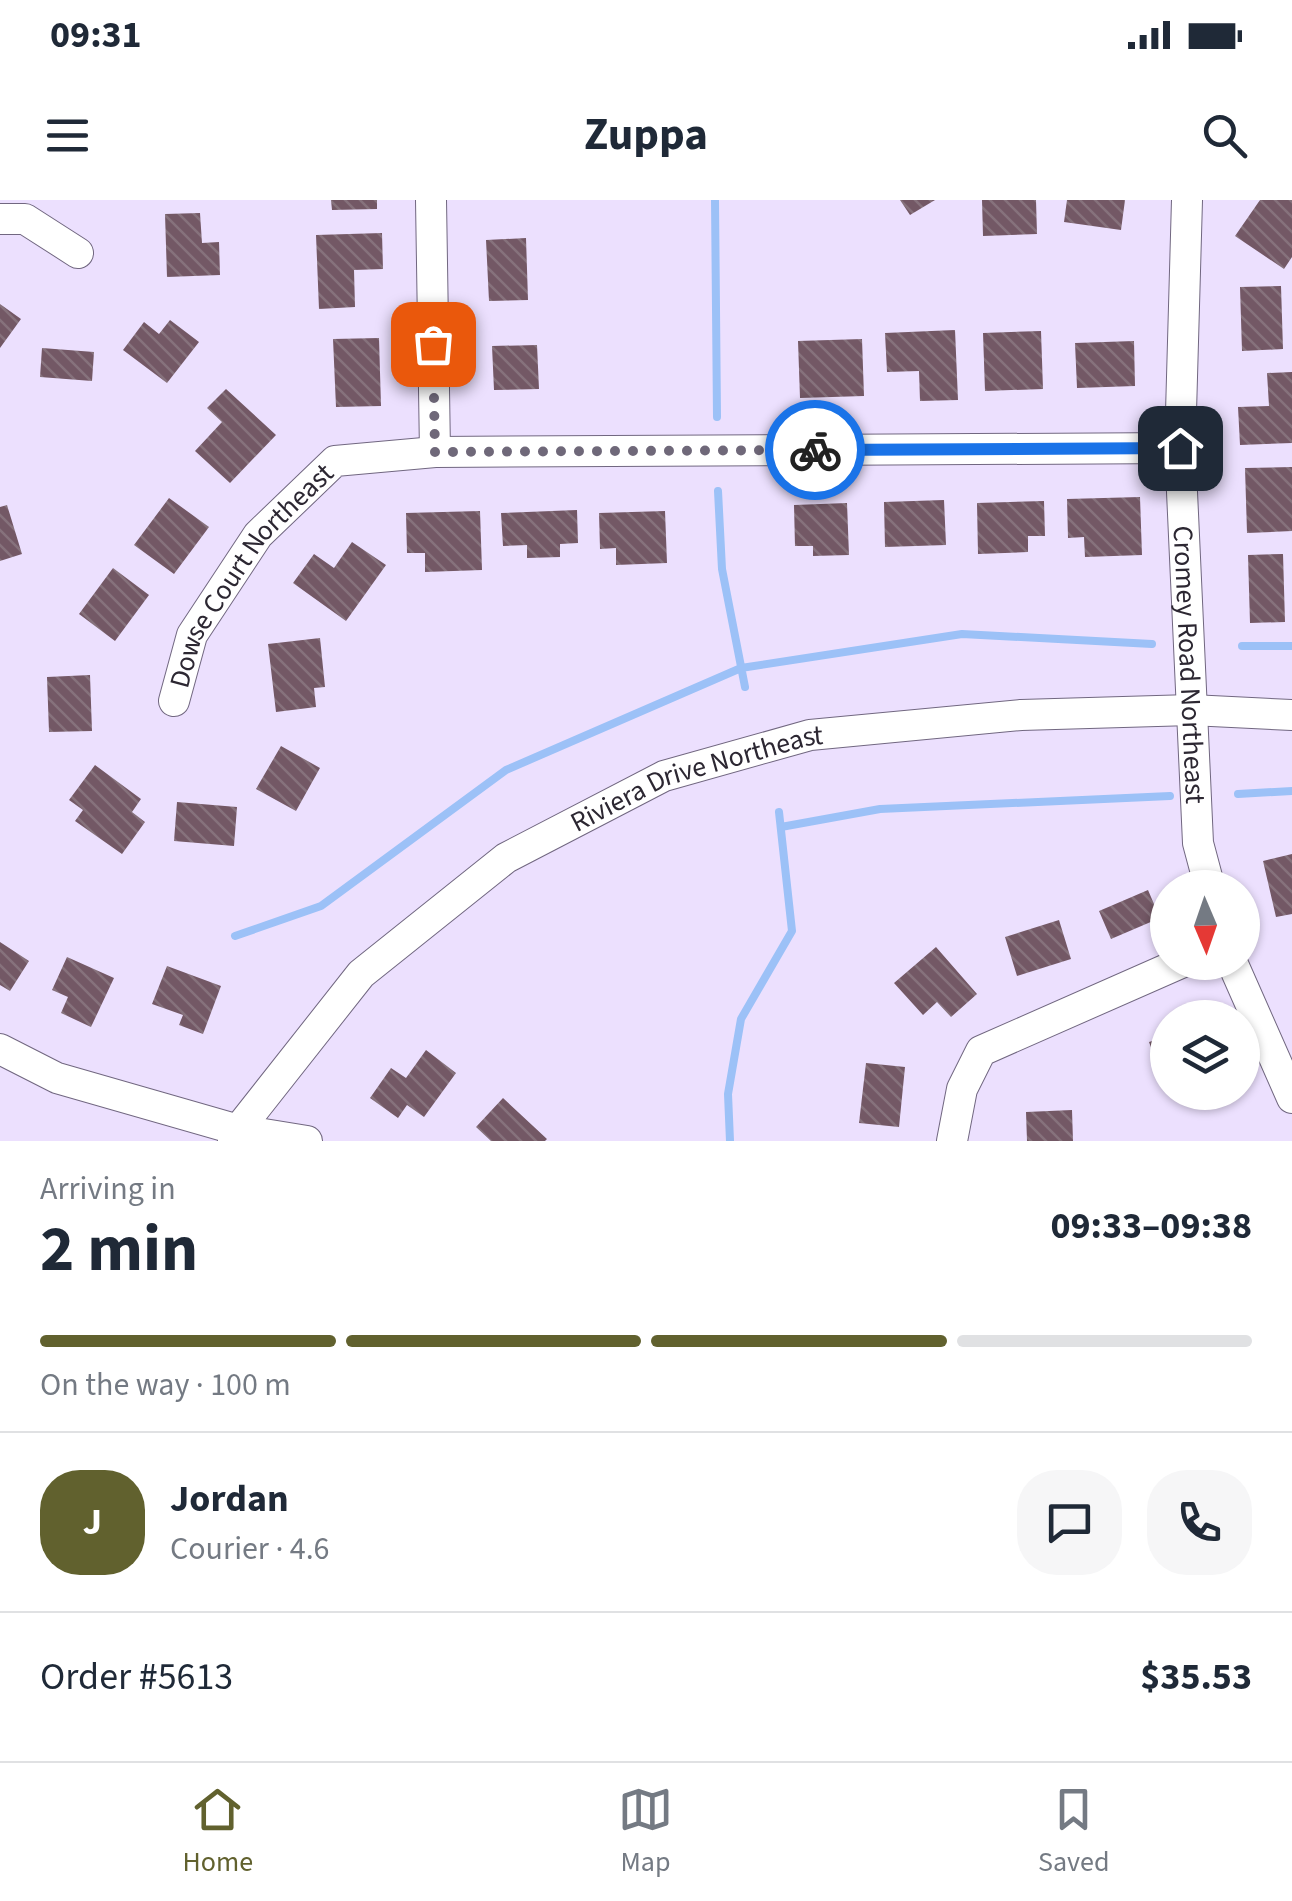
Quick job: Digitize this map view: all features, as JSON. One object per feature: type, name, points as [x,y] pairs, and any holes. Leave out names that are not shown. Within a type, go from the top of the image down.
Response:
[{"type":"street","points":[[431,200],[435,452]]},
{"type":"street","name":"Cromey Road Northeast","points":[[1187,200],[1180,448],[1198,843],[1205,870]]},
{"type":"street","points":[[0,220],[25,219],[78,253]]},
{"type":"street","name":"Dowse Court Northeast","points":[[174,702],[192,635],[258,535],[335,461],[435,452],[1180,448]]},
{"type":"street","name":"Riviera Drive Northeast","points":[[235,1135],[361,974],[506,858],[664,776],[810,735],[1022,715],[1191,710],[1292,715]]},
{"type":"street","points":[[952,1141],[962,1088],[981,1051],[1150,977]]},
{"type":"street","points":[[1240,980],[1292,1098]]},
{"type":"street","points":[[0,1049],[57,1078],[235,1135],[307,1141]]},
{"type":"building","points":[[331,200],[377,200],[377,209],[332,210]]},
{"type":"building","points":[[900,200],[935,200],[910,215]]},
{"type":"building","points":[[982,200],[1036,200],[1037,234],[983,236]]},
{"type":"building","points":[[1067,200],[1125,200],[1121,230],[1064,222]]},
{"type":"building","points":[[1260,200],[1292,200],[1292,257],[1284,269],[1235,236]]},
{"type":"building","points":[[200,213],[202,243],[219,242],[220,275],[167,277],[165,214]]},
{"type":"building","points":[[382,233],[383,269],[354,270],[355,307],[319,309],[316,235]]},
{"type":"building","points":[[526,238],[528,300],[489,301],[486,240]]},
{"type":"building","points":[[1281,286],[1283,349],[1242,351],[1240,287]]},
{"type":"building","points":[[0,304],[21,319],[0,348]]},
{"type":"building","points":[[170,320],[199,342],[167,383],[123,350],[144,322],[159,334]]},
{"type":"building","points":[[955,330],[958,400],[920,401],[919,371],[887,372],[885,333]]},
{"type":"building","points":[[1041,331],[1043,389],[985,391],[983,333]]},
{"type":"building","points":[[379,338],[381,406],[336,407],[333,339]]},
{"type":"building","points":[[862,339],[864,396],[800,398],[798,341]]},
{"type":"building","points":[[1134,341],[1135,386],[1077,388],[1075,343]]},
{"type":"building","points":[[537,345],[539,389],[494,390],[492,346]]},
{"type":"building","points":[[42,348],[94,352],[92,381],[40,377]]},
{"type":"building","points":[[1292,372],[1292,443],[1240,445],[1238,407],[1269,406],[1267,373]]},
{"type":"building","points":[[226,389],[276,435],[230,483],[195,451],[222,422],[207,408]]},
{"type":"building","points":[[1292,467],[1292,531],[1247,533],[1245,468]]},
{"type":"building","points":[[1140,497],[1142,555],[1085,557],[1084,537],[1068,538],[1067,499]]},
{"type":"building","points":[[169,498],[209,527],[174,574],[134,545]]},
{"type":"building","points":[[944,500],[946,545],[885,547],[884,502]]},
{"type":"building","points":[[1044,501],[1045,536],[1028,536],[1028,552],[978,554],[977,503]]},
{"type":"building","points":[[847,503],[849,555],[813,556],[813,546],[795,546],[794,505]]},
{"type":"building","points":[[7,505],[22,554],[0,561],[0,507]]},
{"type":"building","points":[[577,510],[578,543],[560,544],[560,557],[527,558],[527,545],[503,546],[501,513]]},
{"type":"building","points":[[480,511],[482,570],[425,572],[425,553],[407,553],[406,513]]},
{"type":"building","points":[[665,511],[667,563],[616,565],[616,548],[600,549],[599,513]]},
{"type":"building","points":[[352,542],[386,565],[346,621],[293,583],[314,554],[334,568]]},
{"type":"building","points":[[1283,554],[1285,622],[1250,623],[1248,555]]},
{"type":"building","points":[[113,568],[149,595],[115,641],[79,614]]},
{"type":"building","points":[[320,638],[325,687],[314,688],[316,707],[276,712],[268,644]]},
{"type":"building","points":[[90,675],[92,731],[49,732],[47,677]]},
{"type":"building","points":[[281,746],[320,768],[296,811],[256,789]]},
{"type":"building","points":[[95,765],[141,799],[132,812],[145,822],[122,854],[75,821],[83,810],[69,800]]},
{"type":"building","points":[[177,802],[237,807],[234,846],[174,841]]},
{"type":"building","points":[[1292,854],[1292,914],[1276,917],[1263,861]]},
{"type":"building","points":[[1148,890],[1150,895],[1150,922],[1111,939],[1099,911]]},
{"type":"building","points":[[1059,920],[1071,959],[1017,976],[1005,937]]},
{"type":"building","points":[[0,942],[29,961],[10,991],[0,985]]},
{"type":"building","points":[[936,947],[977,994],[951,1017],[937,1002],[923,1015],[894,983]]},
{"type":"building","points":[[67,957],[114,978],[91,1027],[61,1013],[68,997],[52,990]]},
{"type":"building","points":[[167,966],[221,986],[203,1034],[179,1025],[183,1015],[152,1004]]},
{"type":"building","points":[[426,1050],[456,1073],[424,1117],[407,1105],[398,1118],[370,1098],[391,1068],[406,1078]]},
{"type":"building","points":[[866,1063],[905,1067],[899,1127],[859,1123]]},
{"type":"building","points":[[503,1098],[547,1139],[491,1141],[476,1127]]},
{"type":"building","points":[[1072,1110],[1073,1141],[1027,1141],[1026,1112]]},
{"type":"waterway","points":[[715,200],[717,417]]},
{"type":"waterway","points":[[718,491],[722,569],[745,687]]},
{"type":"waterway","points":[[235,936],[321,906],[506,770],[741,668],[962,634],[1152,644]]},
{"type":"waterway","points":[[1242,646],[1292,646]]},
{"type":"waterway","points":[[1238,794],[1292,791]]},
{"type":"waterway","points":[[781,827],[880,809],[1170,796]]},
{"type":"waterway","points":[[730,1141],[728,1094],[741,1019],[792,931],[779,812]]},
{"type":"way so far","points":[[433,344],[435,452],[815,450]]},
{"type":"route","points":[[815,450],[1180,448]]}]
